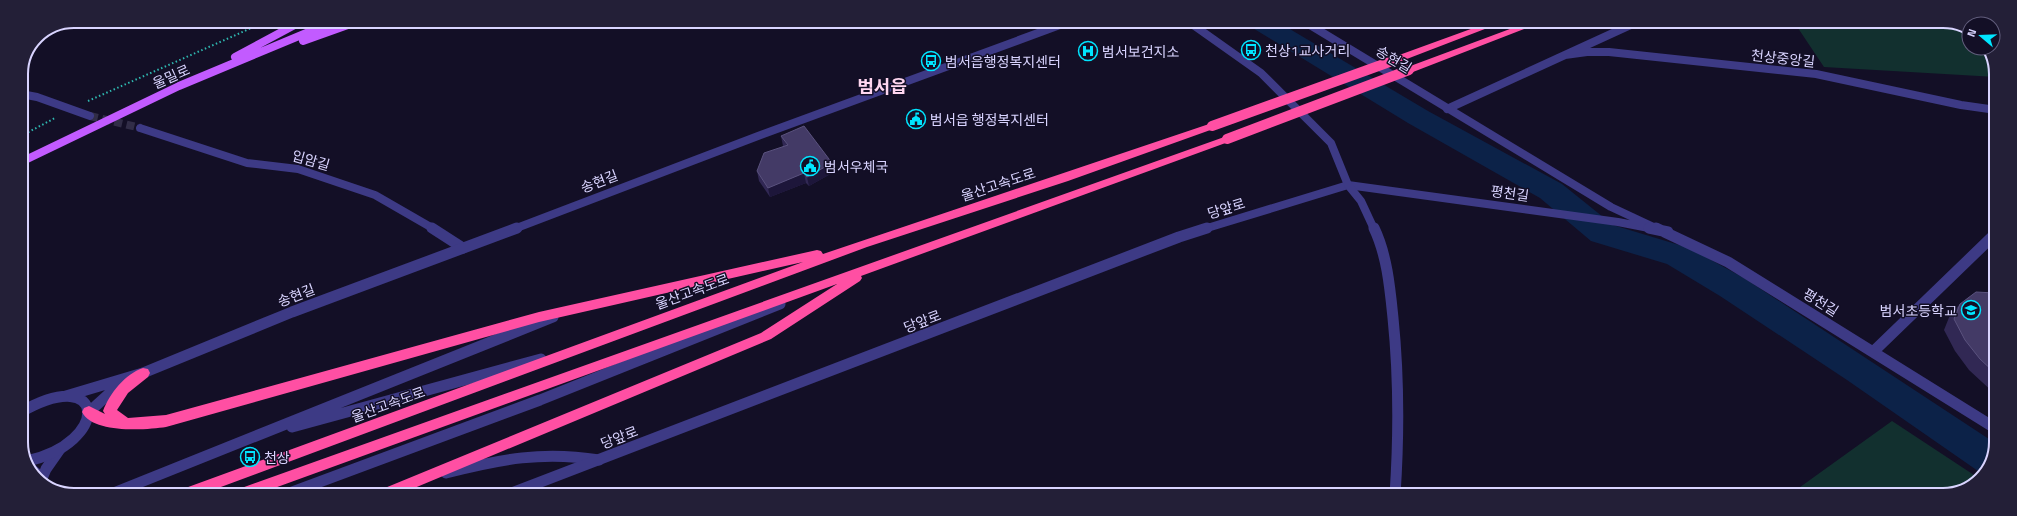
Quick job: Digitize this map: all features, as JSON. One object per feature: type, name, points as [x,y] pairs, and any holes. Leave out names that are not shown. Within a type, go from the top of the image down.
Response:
[{"type":"highway","name":"울산고속도로","points":[[201,488],[863,244],[1064,178],[1482,28]]},
{"type":"highway","points":[[258,488],[1106,184],[1521,28]]},
{"type":"highway","points":[[89,412],[96,417],[111,422],[127,424],[166,421],[523,321],[863,244]]},
{"type":"highway","points":[[400,488],[766,336],[874,267]]},
{"type":"highway","points":[[127,424],[114,416],[110,411],[112,404],[120,392],[143,373]]},
{"type":"main road","points":[[179,86],[289,28]]},
{"type":"main road","name":"울밀로","points":[[28,159],[179,86],[318,28]]},
{"type":"main road","points":[[179,86],[340,28]]},
{"type":"street","name":"송현길","points":[[28,408],[45,400],[66,396],[143,373],[292,312],[758,136],[1052,28]]},
{"type":"street","points":[[1198,28],[1261,72],[1331,143],[1348,185],[1361,201],[1381,243],[1391,297],[1397,360],[1398,453],[1396,488]]},
{"type":"street","name":"송현길","points":[[1315,28],[1447,109]]},
{"type":"street","points":[[1447,109],[1624,28]]},
{"type":"street","name":"천상중앙길","points":[[1565,55],[1587,52],[1609,52],[1816,74],[1961,105],[1989,109]]},
{"type":"street","points":[[28,95],[37,97],[90,116]]},
{"type":"street","name":"평천길","points":[[1447,109],[1611,207],[1668,232],[1728,262],[1874,351],[1989,424]]},
{"type":"street","name":"입암길","points":[[140,128],[247,162],[298,168],[375,195],[451,239],[463,248]]},
{"type":"street","name":"평천길","points":[[1348,185],[1618,222],[1668,232]]},
{"type":"street","name":"당앞로","points":[[525,488],[1179,237],[1348,185]]},
{"type":"street","points":[[1874,351],[1989,241]]},
{"type":"street","points":[[304,488],[540,400],[874,267]]},
{"type":"street","points":[[126,488],[570,310]]},
{"type":"street","points":[[244,441],[584,347]]},
{"type":"street","name":"송현길","points":[[89,412],[111,392],[143,373]]},
{"type":"street","points":[[42,475],[60,449],[86,424],[89,412],[88,405],[83,400],[76,397],[66,396]]},
{"type":"street","points":[[32,460],[44,457],[60,449]]},
{"type":"street","points":[[419,480],[477,465],[521,457],[561,455],[599,460]]},
{"type":"path","points":[[28,132],[72,109],[251,28]]},
{"type":"green space","points":[[1798,28],[1952,29],[1961,32],[1961,56],[1985,56],[1989,77],[1824,67]]},
{"type":"green space","points":[[1892,421],[1975,475],[1961,484],[1943,488],[1799,488]]},
{"type":"building","points":[[804,126],[832,163],[807,177],[804,173],[768,188],[757,171],[764,153],[788,145],[781,136]]},
{"type":"building","points":[[1976,292],[1989,293],[1989,367],[1980,359],[1965,340],[1954,319],[1960,304]]},
{"type":"waterway","points":[[1270,28],[1418,117],[1551,191],[1602,233],[1678,256],[1732,287],[1859,370],[1987,457]]},
{"type":"tunnel","points":[[90,116],[141,128]]},
{"type":"place","name":"천상1교사거리","points":[[1251,50]]},
{"type":"place","name":"범서보건지소","points":[[1088,51]]},
{"type":"place","name":"범서읍행정복지센터","points":[[931,61]]},
{"type":"place","name":"범서읍 행정복지센터","points":[[916,119]]},
{"type":"place","name":"범서우체국","points":[[810,166]]},
{"type":"place","name":"범서초등학교","points":[[1971,310]]},
{"type":"place","name":"천상","points":[[250,457]]},
{"type":"district","name":"범서읍","points":[[882,86]]}]
